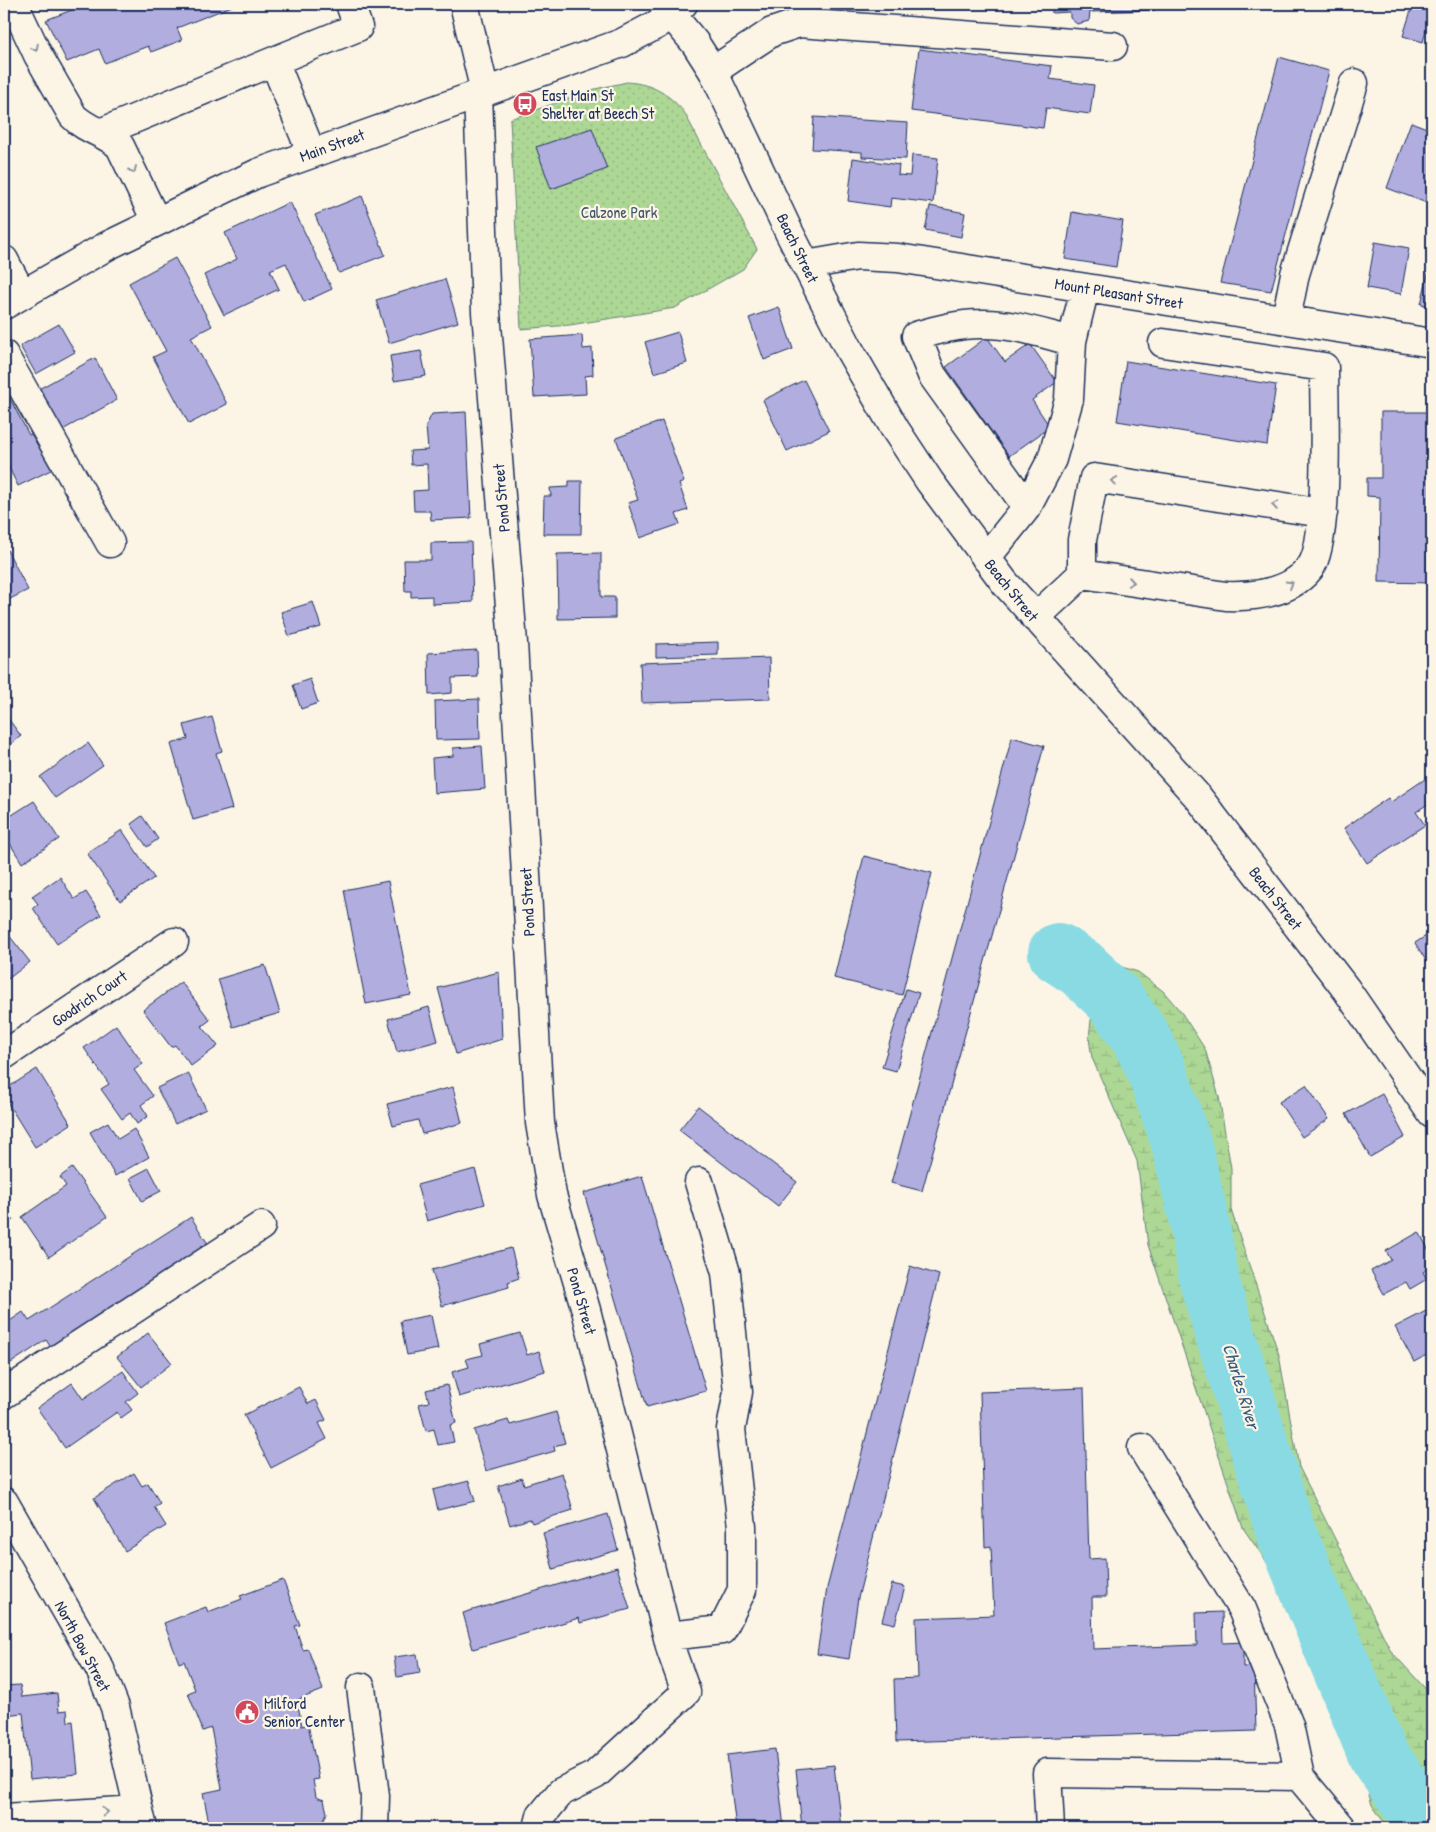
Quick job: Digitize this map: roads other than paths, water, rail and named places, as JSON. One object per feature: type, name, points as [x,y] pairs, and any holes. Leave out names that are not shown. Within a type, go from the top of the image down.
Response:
[{"type":"street","points":[[14,4],[38,55],[73,116],[80,124],[114,140],[125,154],[156,221]]},
{"type":"street","points":[[100,133],[358,27],[350,4]]},
{"type":"street","name":"Pond Street","points":[[464,4],[481,93],[486,312],[513,643],[540,1123],[552,1194],[586,1310],[668,1636],[686,1692],[595,1775],[561,1792],[541,1816],[538,1828]]},
{"type":"street","name":"Main Street","points":[[13,300],[156,221],[231,184],[311,152],[622,43],[650,29],[677,9]]},
{"type":"street","name":"Beach Street","points":[[677,9],[695,43],[713,71],[806,265],[850,351],[895,429],[948,508],[1035,618],[1198,797],[1346,989],[1432,1114]]},
{"type":"street","points":[[713,71],[772,32],[799,23],[1113,46]]},
{"type":"street","points":[[274,61],[311,152]]},
{"type":"street","points":[[1286,319],[1295,274],[1354,83]]},
{"type":"street","name":"Mount Pleasant Street","points":[[806,265],[845,257],[884,256],[1432,342]]},
{"type":"street","points":[[4,260],[13,300]]},
{"type":"street","points":[[986,558],[1027,507],[1045,476],[1064,416],[1071,386],[1072,341],[1085,288]]},
{"type":"street","points":[[1212,350],[1218,309]]},
{"type":"street","points":[[1027,507],[932,375],[916,336],[952,327],[981,324],[1012,327],[1072,341]]},
{"type":"street","points":[[1082,574],[1226,596],[1260,595],[1288,586],[1310,568],[1320,545],[1323,513],[1324,367],[1163,343]]},
{"type":"street","points":[[4,356],[110,543]]},
{"type":"street","points":[[1035,618],[1082,574],[1082,540],[1094,478],[1323,513]]},
{"type":"street","name":"Goodrich Court","points":[[4,1054],[174,942]]},
{"type":"street","points":[[668,1636],[722,1630],[742,1590],[742,1527],[731,1429],[738,1392],[726,1273],[699,1182]]},
{"type":"street","points":[[4,1394],[261,1226]]},
{"type":"street","points":[[1142,1448],[1242,1609],[1288,1725],[1300,1777],[1342,1828]]},
{"type":"street","name":"North Bow Street","points":[[4,1502],[100,1670],[115,1707],[141,1819]]},
{"type":"street","points":[[361,1687],[375,1796],[374,1828]]},
{"type":"street","points":[[1050,1828],[1047,1773],[1300,1777]]},
{"type":"street","points":[[4,1818],[141,1819]]},
{"type":"waterway","name":"Charles River","points":[[1058,953],[1081,968],[1114,999],[1141,1038],[1156,1069],[1181,1142],[1198,1215],[1210,1284],[1285,1530],[1378,1755],[1429,1828]]},
{"type":"place","name":"East Main St Shelter at Beech St","points":[[525,104]]},
{"type":"place","name":"Milford Senior Center","points":[[247,1712]]},
{"type":"park label","name":"Calzone Park","points":[[619,212]]}]
